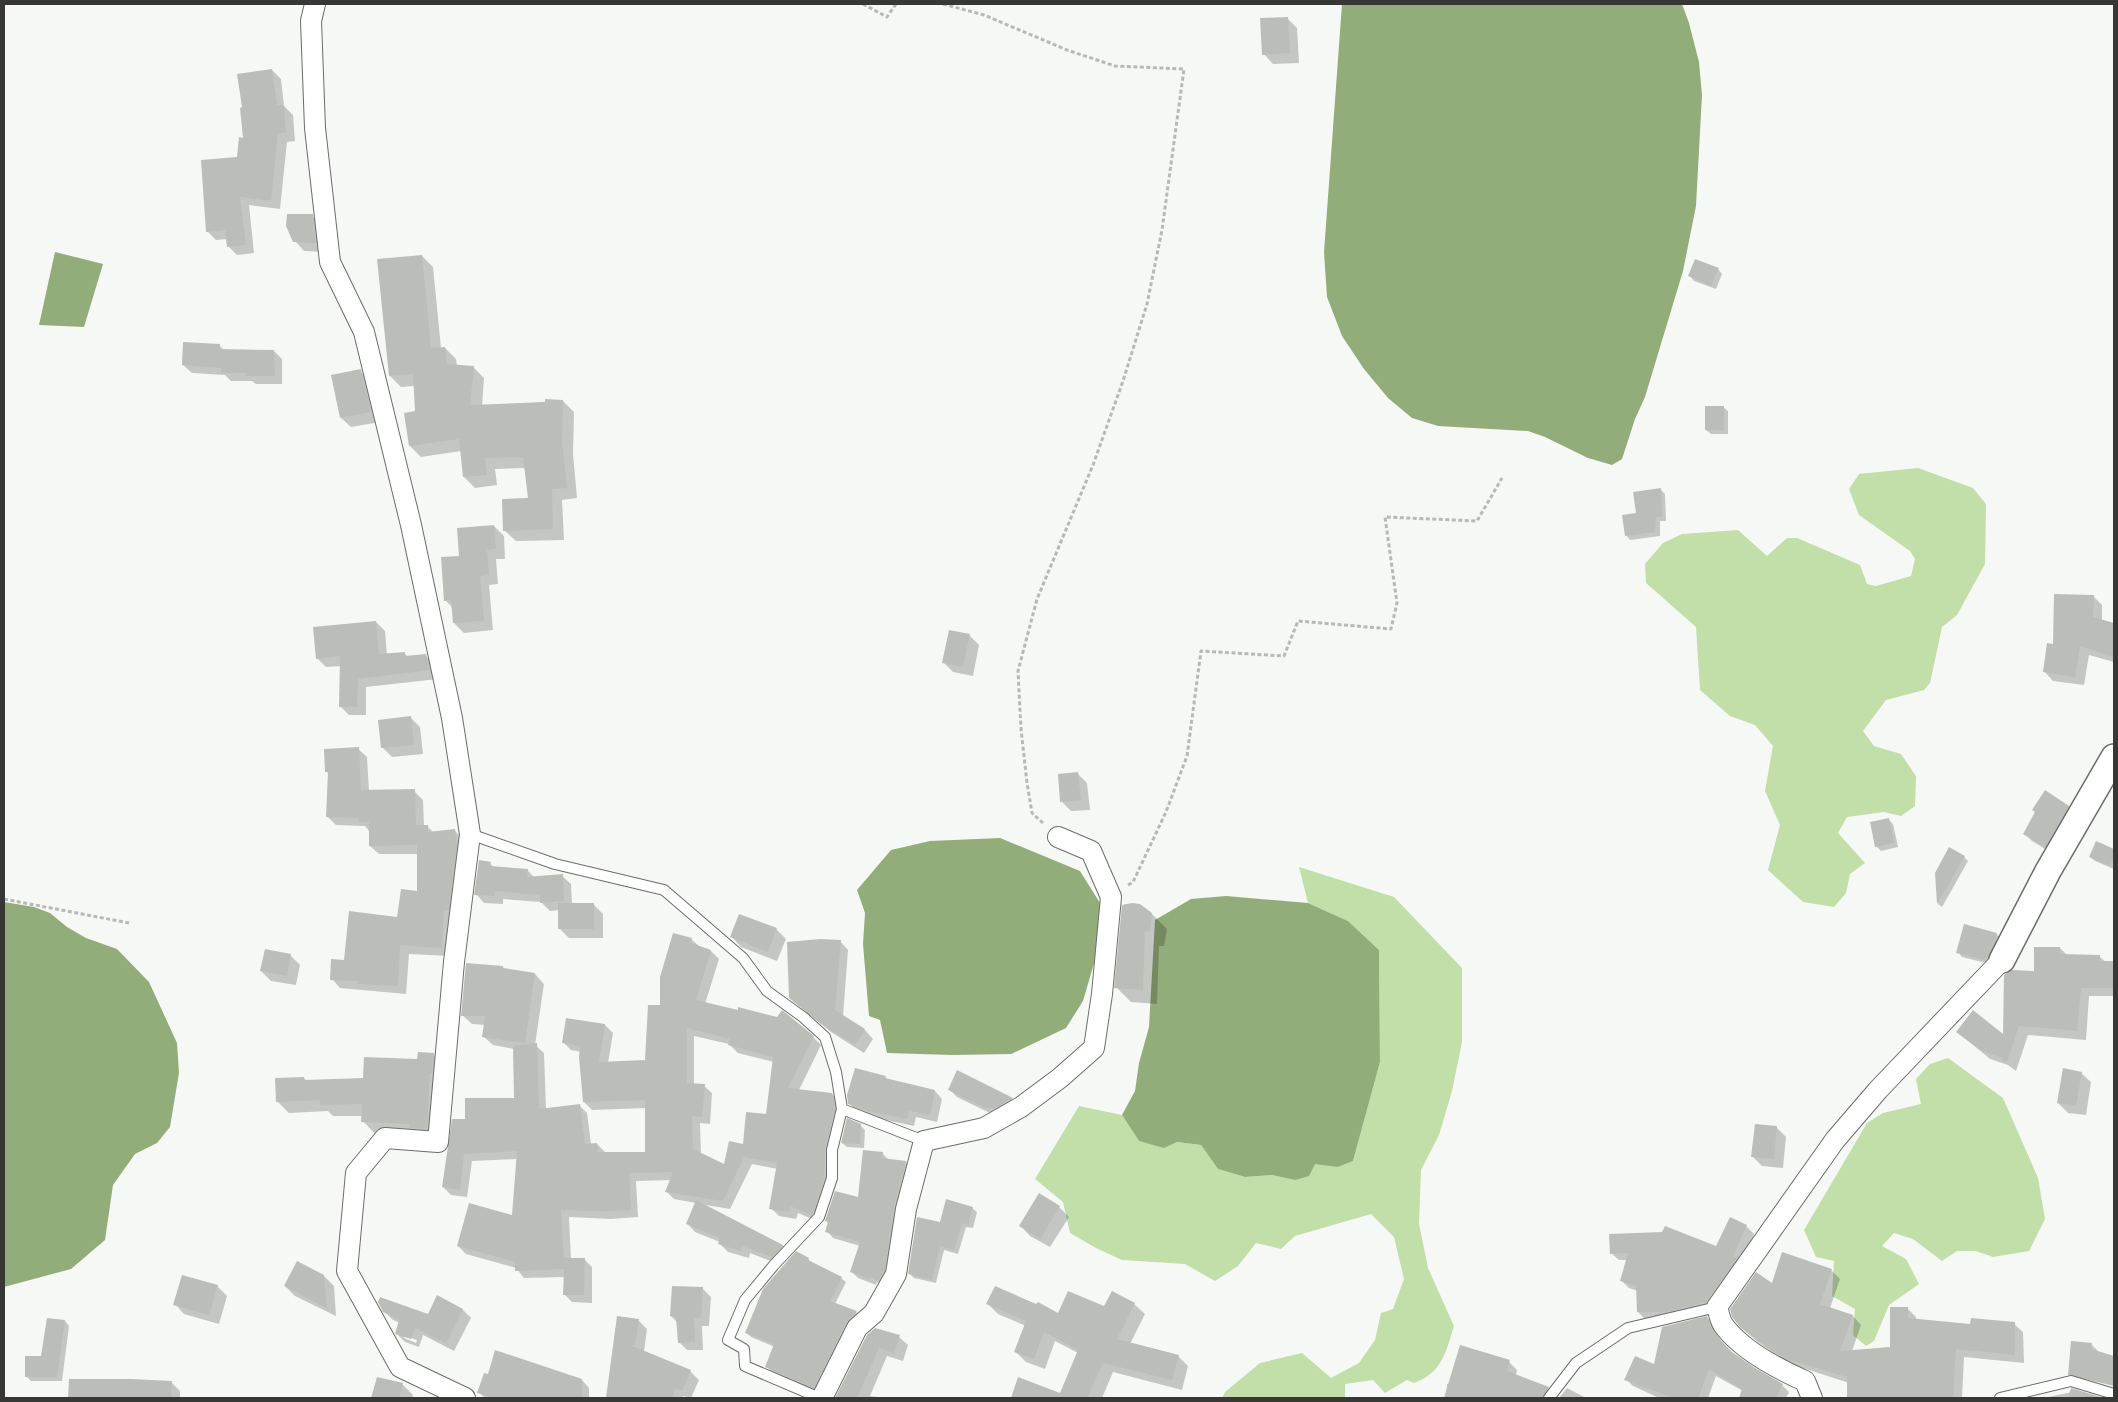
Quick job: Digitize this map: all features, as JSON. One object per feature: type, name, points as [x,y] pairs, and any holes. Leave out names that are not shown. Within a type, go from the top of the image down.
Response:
[{"type":"street","points":[[315,4],[311,21],[315,128],[330,262],[364,332],[452,718],[470,834],[454,962],[438,1142],[385,1138],[356,1173],[347,1271],[400,1367],[465,1398]]},
{"type":"street","points":[[1812,1398],[1804,1381],[1774,1367],[1747,1348],[1723,1325],[1718,1307],[1726,1292],[1835,1140],[1878,1090],[2002,960],[2048,871],[2114,757]]},
{"type":"street","points":[[821,1398],[857,1328],[874,1313],[896,1274],[906,1210],[924,1141],[984,1128],[1022,1107],[1060,1078],[1094,1048],[1102,994],[1111,897],[1091,852],[1058,837]]},
{"type":"lane","points":[[470,834],[555,864],[664,890],[743,958],[767,991],[803,1017],[825,1037],[836,1072],[842,1110],[832,1150],[832,1178],[819,1217],[774,1265],[745,1300],[728,1340],[744,1349],[745,1366],[821,1398]]},
{"type":"lane","points":[[842,1110],[924,1141]]},
{"type":"lane","points":[[1549,1398],[1576,1364],[1628,1328],[1718,1307]]},
{"type":"lane","points":[[2000,1398],[2071,1381],[2114,1394]]},
{"type":"path","points":[[863,4],[887,17],[896,4]]},
{"type":"path","points":[[943,4],[984,16],[1067,50],[1115,66],[1184,69],[1162,230],[1147,304],[1123,381],[1093,465],[1037,599],[1018,671],[1021,729],[1032,813],[1058,837]]},
{"type":"path","points":[[1111,897],[1133,882],[1166,812],[1187,756],[1201,650],[1284,656],[1298,621],[1391,629],[1397,603],[1385,517],[1477,521],[1502,478]]},
{"type":"path","points":[[4,899],[129,923]]},
{"type":"shaded area","points":[[1342,4],[1682,4],[1699,62],[1702,95],[1696,206],[1683,271],[1645,397],[1635,419],[1622,459],[1612,465],[1588,458],[1545,437],[1528,431],[1438,426],[1412,418],[1388,398],[1364,369],[1342,336],[1327,297],[1324,252]]},
{"type":"shaded area","points":[[55,252],[103,264],[84,327],[39,325]]},
{"type":"shaded area","points":[[1918,468],[1973,488],[1986,504],[1985,564],[1957,615],[1942,627],[1930,683],[1924,690],[1886,700],[1863,731],[1874,746],[1901,754],[1916,776],[1915,806],[1901,816],[1884,812],[1847,817],[1838,833],[1865,863],[1850,874],[1846,893],[1834,907],[1803,902],[1768,870],[1780,825],[1765,791],[1773,746],[1755,725],[1730,716],[1700,690],[1696,627],[1646,583],[1645,564],[1663,543],[1682,534],[1738,530],[1767,556],[1787,538],[1797,538],[1860,565],[1867,584],[1876,586],[1911,576],[1915,559],[1910,551],[1859,515],[1849,489],[1859,474]]},
{"type":"shaded area","points":[[1000,838],[1080,871],[1100,903],[1097,953],[1083,1001],[1066,1028],[1011,1054],[887,1053],[880,1020],[869,1016],[863,944],[865,913],[857,890],[891,850],[930,841]]},
{"type":"shaded area","points":[[1299,867],[1394,897],[1462,968],[1462,1042],[1452,1091],[1439,1135],[1421,1170],[1419,1224],[1428,1268],[1454,1326],[1442,1360],[1431,1374],[1414,1383],[1407,1380],[1385,1393],[1373,1380],[1345,1384],[1345,1398],[1222,1398],[1225,1392],[1260,1363],[1302,1353],[1331,1378],[1359,1363],[1375,1340],[1381,1313],[1393,1309],[1404,1279],[1394,1237],[1371,1214],[1295,1236],[1281,1249],[1256,1243],[1238,1266],[1215,1281],[1185,1264],[1122,1260],[1096,1248],[1070,1233],[1063,1202],[1035,1179],[1079,1106],[1122,1115],[1139,1141],[1164,1147],[1177,1142],[1201,1145],[1218,1169],[1245,1177],[1272,1175],[1295,1180],[1315,1163],[1338,1167],[1353,1161],[1380,1062],[1379,950],[1348,921],[1308,903]]},
{"type":"shaded area","points":[[1226,896],[1308,903],[1348,921],[1379,950],[1380,1062],[1353,1161],[1338,1167],[1315,1164],[1309,1176],[1295,1180],[1272,1175],[1245,1177],[1218,1169],[1201,1145],[1177,1142],[1164,1148],[1139,1141],[1122,1115],[1135,1091],[1139,1063],[1149,1027],[1155,920],[1191,899]]},
{"type":"shaded area","points":[[4,902],[34,907],[50,913],[67,927],[86,938],[117,949],[149,982],[177,1043],[179,1073],[170,1127],[157,1143],[135,1154],[113,1185],[105,1240],[71,1269],[4,1287]]},
{"type":"shaded area","points":[[1948,1058],[2003,1098],[2038,1178],[2045,1219],[2029,1251],[1993,1257],[1976,1251],[1957,1251],[1942,1261],[1913,1239],[1894,1233],[1882,1246],[1906,1259],[1919,1284],[1889,1305],[1874,1341],[1866,1346],[1853,1335],[1855,1309],[1832,1296],[1834,1261],[1816,1257],[1804,1230],[1867,1123],[1883,1113],[1921,1104],[1916,1079],[1930,1064]]},
{"type":"building","points":[[1288,17],[1290,53],[1262,55],[1260,18]]},
{"type":"building","points":[[272,69],[277,105],[284,105],[286,133],[278,133],[271,201],[240,197],[246,245],[227,247],[225,230],[206,232],[201,160],[237,157],[239,137],[243,138],[240,108],[242,107],[237,74]]},
{"type":"building","points":[[287,214],[313,214],[316,243],[293,242],[286,226]]},
{"type":"building","points":[[422,255],[431,348],[445,347],[447,364],[474,366],[470,405],[545,402],[545,399],[563,400],[562,442],[567,488],[552,489],[553,529],[503,531],[502,499],[528,498],[523,457],[485,458],[487,475],[463,477],[459,439],[409,446],[404,413],[415,411],[413,374],[389,376],[377,259]]},
{"type":"building","points":[[1695,259],[1719,268],[1711,286],[1688,276]]},
{"type":"building","points":[[183,342],[220,344],[219,349],[274,350],[275,376],[246,376],[246,373],[221,373],[221,368],[182,365]]},
{"type":"building","points":[[361,369],[371,412],[340,418],[331,375]]},
{"type":"building","points":[[1705,406],[1724,406],[1724,430],[1705,430]]},
{"type":"building","points":[[1661,488],[1662,517],[1656,517],[1655,532],[1625,536],[1622,515],[1636,513],[1633,492]]},
{"type":"building","points":[[494,525],[496,549],[487,550],[489,575],[480,576],[484,621],[453,623],[451,600],[444,601],[441,557],[459,556],[457,528]]},
{"type":"building","points":[[2054,594],[2094,595],[2093,617],[2114,623],[2114,657],[2080,646],[2075,677],[2043,672],[2047,643],[2053,644]]},
{"type":"building","points":[[376,621],[379,654],[405,652],[405,656],[426,654],[430,670],[358,679],[357,707],[339,707],[340,656],[316,659],[313,627]]},
{"type":"building","points":[[949,630],[970,634],[963,667],[942,663]]},
{"type":"building","points":[[411,716],[414,745],[381,748],[378,720]]},
{"type":"building","points":[[359,747],[361,790],[415,789],[416,825],[428,825],[428,832],[455,829],[457,846],[449,910],[444,910],[442,948],[400,945],[398,986],[357,984],[358,981],[330,980],[331,959],[344,960],[349,911],[397,917],[401,889],[417,891],[417,845],[369,846],[369,822],[359,822],[359,818],[326,817],[328,772],[325,772],[324,749]]},
{"type":"building","points":[[1078,772],[1081,800],[1060,802],[1058,774]]},
{"type":"building","points":[[2045,790],[2069,806],[2045,847],[2023,834],[2035,812],[2032,810]]},
{"type":"building","points":[[1889,818],[1894,843],[1875,847],[1870,822]]},
{"type":"building","points":[[2096,841],[2114,849],[2114,856],[2110,866],[2089,857]]},
{"type":"building","points":[[1949,847],[1965,856],[1937,904],[1935,873]]},
{"type":"building","points":[[479,860],[491,862],[490,866],[528,869],[527,877],[563,874],[564,901],[540,903],[540,895],[495,891],[495,896],[474,895]]},
{"type":"building","points":[[558,903],[594,903],[594,929],[558,929]]},
{"type":"building","points":[[1140,904],[1152,913],[1150,932],[1145,931],[1143,990],[1114,988],[1122,905]]},
{"type":"building","points":[[739,914],[777,928],[768,952],[730,937]]},
{"type":"building","points":[[1964,924],[1997,933],[1995,942],[1986,960],[1956,953]]},
{"type":"building","points":[[673,933],[692,938],[691,943],[711,950],[696,1000],[738,1010],[738,1007],[777,1017],[782,1010],[814,1036],[788,1088],[832,1093],[835,1109],[825,1149],[824,1179],[813,1213],[811,1215],[790,1206],[789,1212],[769,1209],[777,1163],[744,1157],[723,1201],[665,1192],[673,1172],[629,1173],[631,1210],[561,1210],[564,1261],[564,1258],[585,1258],[584,1295],[563,1295],[564,1269],[515,1271],[515,1262],[457,1246],[469,1203],[512,1215],[517,1151],[464,1154],[460,1190],[442,1187],[452,1119],[465,1119],[465,1098],[514,1098],[513,1046],[537,1043],[539,1109],[580,1104],[585,1144],[597,1143],[598,1152],[645,1152],[645,1100],[583,1102],[579,1057],[580,1046],[562,1043],[566,1018],[605,1024],[599,1062],[645,1060],[648,1005],[660,1005],[660,977]],"holes":[[[687,1028],[730,1039],[728,1045],[773,1057],[766,1114],[746,1112],[743,1144],[729,1141],[724,1164],[693,1149],[692,1116],[702,1117],[705,1084],[687,1083]]]},
{"type":"building","points":[[820,939],[841,940],[835,1010],[865,1029],[855,1045],[821,1024],[789,998],[787,942]]},
{"type":"building","points":[[2034,947],[2060,947],[2060,954],[2100,955],[2100,961],[2114,961],[2114,988],[2081,988],[2077,1031],[2019,1026],[2007,1062],[2003,1062],[2003,1058],[1980,1050],[1956,1032],[1973,1010],[2003,1034],[2004,975],[2012,970],[2034,971]]},
{"type":"building","points":[[265,949],[291,954],[287,976],[260,971]]},
{"type":"building","points":[[466,963],[503,966],[503,968],[535,973],[525,1043],[482,1037],[485,1016],[461,1016]]},
{"type":"building","points":[[418,1052],[434,1053],[432,1073],[430,1073],[427,1129],[410,1128],[410,1124],[361,1122],[362,1104],[320,1105],[320,1100],[276,1102],[275,1078],[304,1077],[304,1080],[363,1078],[364,1057],[417,1059]]},
{"type":"building","points":[[855,1068],[886,1076],[885,1078],[935,1090],[930,1115],[909,1111],[907,1119],[867,1111],[848,1104],[847,1095]]},
{"type":"building","points":[[2063,1068],[2082,1072],[2076,1106],[2057,1103]]},
{"type":"building","points":[[957,1070],[1013,1098],[995,1108],[985,1108],[948,1090]]},
{"type":"building","points":[[847,1118],[861,1124],[860,1144],[841,1143]]},
{"type":"building","points":[[1755,1124],[1777,1126],[1774,1159],[1751,1157]]},
{"type":"building","points":[[863,1150],[883,1152],[882,1158],[906,1161],[894,1207],[885,1270],[878,1281],[871,1277],[870,1279],[850,1272],[860,1242],[825,1232],[828,1222],[825,1221],[835,1191],[858,1197]]},
{"type":"building","points":[[1039,1193],[1060,1206],[1040,1239],[1019,1226]]},
{"type":"building","points":[[946,1199],[973,1207],[968,1225],[962,1223],[954,1250],[940,1246],[932,1280],[908,1274],[917,1217],[940,1222]]},
{"type":"building","points":[[696,1200],[783,1245],[772,1257],[742,1246],[741,1251],[718,1244],[720,1238],[686,1224]]},
{"type":"building","points":[[1730,1217],[1747,1225],[1733,1256],[1737,1259],[1706,1302],[1666,1312],[1637,1312],[1636,1286],[1620,1281],[1628,1253],[1610,1254],[1609,1234],[1662,1232],[1665,1226],[1716,1246]]},
{"type":"building","points":[[796,1251],[809,1258],[808,1260],[842,1277],[830,1301],[857,1311],[846,1323],[814,1388],[765,1367],[774,1344],[745,1333],[763,1289]]},
{"type":"building","points":[[1782,1252],[1832,1269],[1820,1304],[1853,1315],[1840,1351],[1890,1347],[1890,1307],[1908,1307],[1908,1318],[1970,1324],[1971,1318],[2015,1322],[2015,1355],[1956,1349],[1953,1398],[1847,1398],[1847,1377],[1789,1360],[1757,1341],[1740,1327],[1732,1317],[1730,1309],[1756,1272],[1772,1283]]},
{"type":"building","points":[[297,1261],[324,1275],[327,1308],[284,1286]]},
{"type":"building","points":[[182,1275],[218,1285],[209,1315],[173,1305]]},
{"type":"building","points":[[672,1286],[703,1287],[701,1318],[694,1318],[695,1342],[678,1343],[676,1317],[670,1316]]},
{"type":"building","points":[[995,1286],[1036,1304],[1038,1302],[1058,1313],[1068,1291],[1104,1306],[1112,1291],[1135,1303],[1117,1339],[1179,1355],[1172,1380],[1103,1363],[1087,1398],[1011,1398],[1018,1377],[1060,1393],[1078,1350],[1044,1332],[1034,1359],[1014,1352],[1026,1321],[986,1304]]},
{"type":"building","points":[[437,1295],[463,1309],[446,1343],[415,1328],[411,1339],[395,1334],[399,1320],[383,1312],[378,1302],[380,1297],[428,1314]]},
{"type":"building","points":[[617,1316],[639,1319],[635,1345],[630,1345],[691,1370],[682,1391],[675,1388],[672,1398],[606,1398]]},
{"type":"building","points":[[1707,1316],[1714,1333],[1732,1352],[1783,1384],[1776,1398],[1739,1398],[1742,1389],[1709,1369],[1698,1398],[1674,1398],[1624,1380],[1635,1356],[1654,1364],[1662,1327]]},
{"type":"building","points":[[47,1318],[65,1320],[57,1377],[25,1377],[25,1356],[41,1356]]},
{"type":"building","points":[[875,1328],[900,1335],[894,1353],[879,1348],[857,1398],[835,1398],[867,1335]]},
{"type":"building","points":[[2071,1341],[2092,1343],[2091,1349],[2114,1356],[2114,1386],[2068,1375]]},
{"type":"building","points":[[1460,1345],[1510,1360],[1507,1371],[1549,1387],[1542,1398],[1444,1398]]},
{"type":"building","points":[[495,1350],[582,1379],[582,1398],[495,1398],[477,1393],[484,1373],[488,1374]]},
{"type":"building","points":[[377,1377],[403,1383],[399,1398],[371,1398]]},
{"type":"building","points":[[69,1379],[172,1381],[171,1398],[68,1398]]},
{"type":"building","points":[[2071,1388],[2104,1398],[2068,1398]]}]
